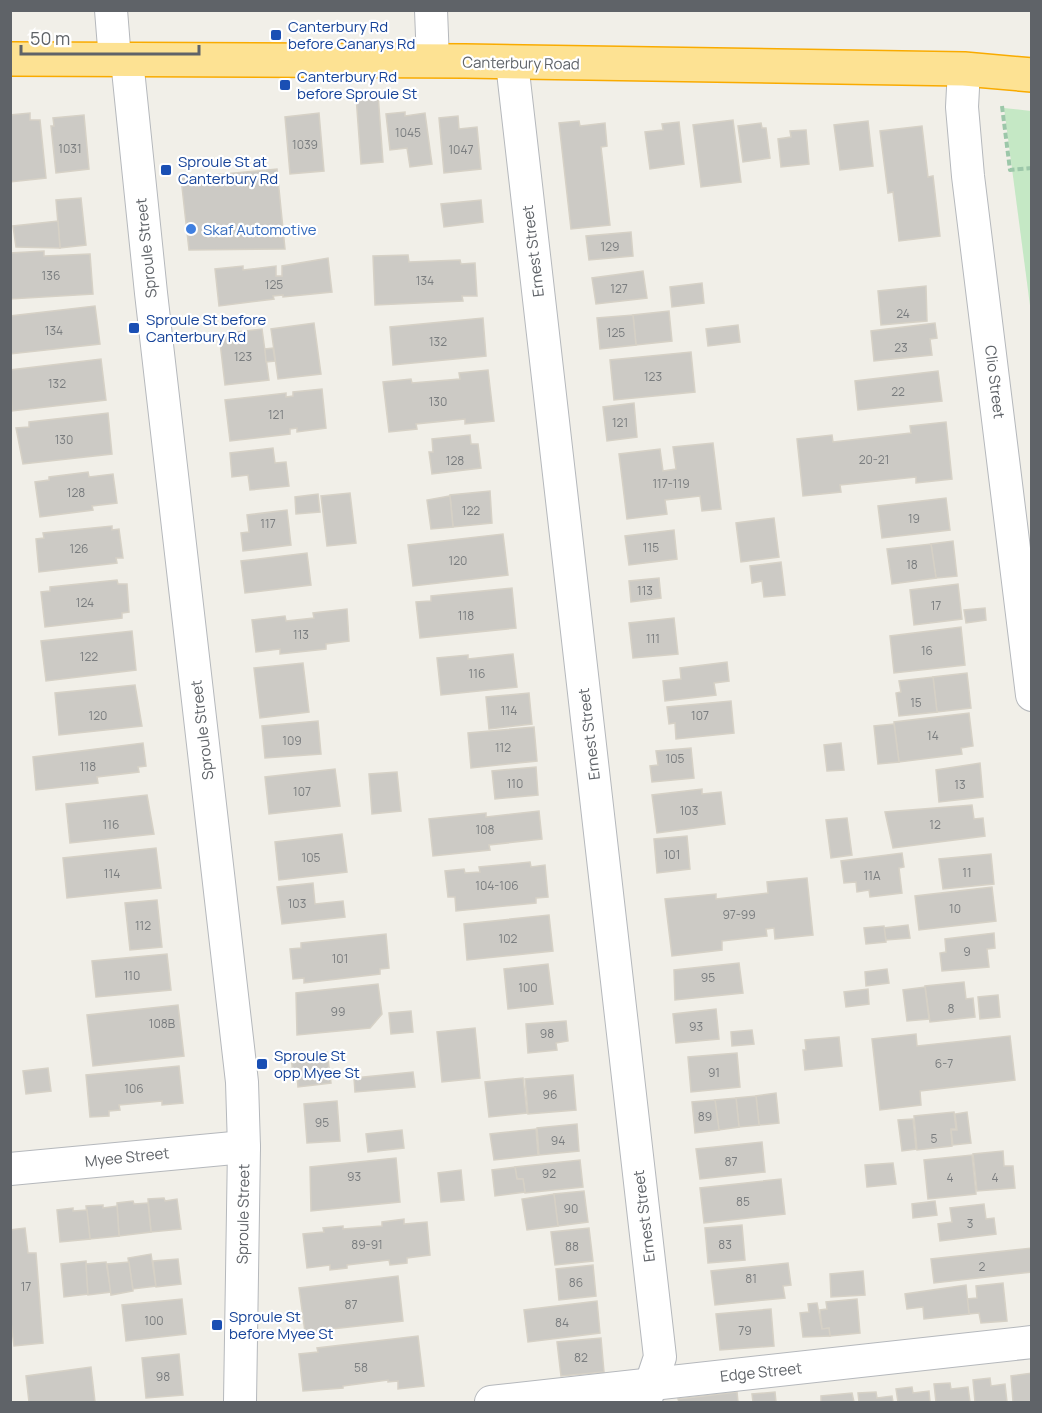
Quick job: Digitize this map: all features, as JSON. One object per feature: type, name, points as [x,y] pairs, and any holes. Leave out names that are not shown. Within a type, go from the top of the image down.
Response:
[{"type":"highway","name":"Canterbury Road","points":[[10,59],[433,61],[964,69],[1032,75]]},
{"type":"street","name":"Sproule Street","points":[[111,10],[121,60],[151,293],[242,1082],[244,1147],[240,1402]]},
{"type":"street","points":[[431,10],[433,61]]},
{"type":"street","name":"Ernest Street","points":[[512,63],[660,1357],[648,1393]]},
{"type":"street","name":"Clio Street","points":[[964,69],[962,107],[968,176],[1032,695]]},
{"type":"street","name":"Myee Street","points":[[10,1169],[244,1147]]},
{"type":"street","name":"Edge Street","points":[[490,1402],[648,1393],[1032,1342]]},
{"type":"path","points":[[1002,106],[1010,170],[1032,168]]},
{"type":"green space","points":[[1004,108],[1031,111],[1031,313]]},
{"type":"building","points":[[378,94],[383,162],[361,164],[356,96]]},
{"type":"building","points":[[405,112],[405,116],[425,113],[432,164],[410,167],[407,148],[390,150],[386,114]]},
{"type":"building","points":[[30,113],[30,120],[40,120],[46,178],[10,182],[10,115]]},
{"type":"building","points":[[319,113],[324,171],[290,174],[285,117]]},
{"type":"building","points":[[84,115],[89,169],[56,173],[51,126],[54,126],[53,118]]},
{"type":"building","points":[[458,116],[459,129],[477,127],[481,169],[444,173],[439,118]]},
{"type":"building","points":[[733,120],[741,182],[701,187],[693,125]]},
{"type":"building","points":[[579,121],[580,126],[605,123],[607,146],[601,147],[610,225],[571,229],[559,123]]},
{"type":"building","points":[[868,121],[873,166],[840,170],[834,125]]},
{"type":"building","points":[[679,122],[684,164],[650,169],[645,132],[663,130],[662,124]]},
{"type":"building","points":[[761,123],[762,128],[766,128],[770,158],[743,162],[738,126]]},
{"type":"building","points":[[922,126],[928,177],[933,176],[940,236],[899,241],[893,192],[888,193],[880,131]]},
{"type":"building","points":[[806,130],[809,164],[781,167],[778,139],[791,137],[790,131]]},
{"type":"building","points":[[277,169],[285,249],[189,250],[181,178]]},
{"type":"building","points":[[81,198],[86,245],[60,248],[56,200]]},
{"type":"building","points":[[481,200],[483,222],[444,227],[441,204]]},
{"type":"building","points":[[58,221],[60,248],[16,247],[13,226]]},
{"type":"building","points":[[631,232],[633,256],[589,260],[586,236]]},
{"type":"building","points":[[44,251],[44,256],[90,254],[93,294],[10,299],[10,253]]},
{"type":"building","points":[[408,255],[409,262],[460,260],[461,264],[475,263],[477,296],[462,296],[463,301],[375,305],[373,256]]},
{"type":"building","points":[[328,258],[332,292],[273,296],[274,299],[219,306],[215,269],[243,266],[243,270],[276,266],[276,276],[282,276],[282,266]]},
{"type":"building","points":[[643,271],[647,298],[596,304],[592,278]]},
{"type":"building","points":[[702,283],[704,303],[672,307],[670,287]]},
{"type":"building","points":[[926,286],[927,321],[881,325],[878,291]]},
{"type":"building","points":[[95,306],[100,344],[10,354],[10,316]]},
{"type":"building","points":[[669,311],[672,341],[636,345],[633,315]]},
{"type":"building","points":[[633,315],[636,345],[600,349],[597,318]]},
{"type":"building","points":[[483,318],[486,356],[393,365],[390,327]]},
{"type":"building","points":[[314,323],[321,374],[278,379],[271,329]]},
{"type":"building","points":[[935,323],[937,338],[930,339],[932,355],[874,361],[871,331]]},
{"type":"building","points":[[738,325],[740,342],[708,346],[706,329]]},
{"type":"building","points":[[262,329],[269,380],[225,385],[219,334]]},
{"type":"building","points":[[273,348],[275,361],[266,362],[265,349]]},
{"type":"building","points":[[691,352],[695,392],[614,400],[610,360]]},
{"type":"building","points":[[101,359],[106,400],[12,411],[10,370]]},
{"type":"building","points":[[488,370],[494,421],[465,424],[465,419],[416,424],[417,429],[389,432],[383,382],[411,379],[412,383],[460,379],[459,373]]},
{"type":"building","points":[[938,371],[942,401],[858,410],[855,381]]},
{"type":"building","points":[[322,389],[326,428],[297,432],[297,428],[290,429],[290,434],[230,441],[225,400],[286,393],[286,397],[293,396],[293,392]]},
{"type":"building","points":[[634,403],[637,437],[607,441],[603,407]]},
{"type":"building","points":[[108,413],[112,454],[23,464],[16,428],[29,427],[29,422]]},
{"type":"building","points":[[946,422],[952,479],[916,483],[916,477],[840,485],[841,492],[803,496],[797,439],[832,435],[833,442],[911,433],[910,426]]},
{"type":"building","points":[[470,435],[471,444],[478,444],[481,468],[432,474],[429,452],[433,452],[432,439]]},
{"type":"building","points":[[713,443],[721,509],[702,511],[700,496],[665,500],[667,514],[627,519],[619,454],[660,449],[663,471],[676,469],[673,447]]},
{"type":"building","points":[[273,448],[275,463],[286,462],[289,486],[250,490],[248,475],[232,477],[230,453]]},
{"type":"building","points":[[88,472],[89,477],[113,474],[117,503],[92,506],[93,510],[40,517],[35,482],[49,480],[49,477]]},
{"type":"building","points":[[490,491],[492,523],[453,527],[450,495]]},
{"type":"building","points":[[350,493],[356,543],[327,546],[321,496]]},
{"type":"building","points":[[318,494],[320,512],[296,514],[295,497]]},
{"type":"building","points":[[450,496],[453,527],[431,529],[427,500]]},
{"type":"building","points":[[946,498],[950,530],[882,538],[878,506]]},
{"type":"building","points":[[287,510],[291,545],[243,551],[241,533],[249,532],[247,515]]},
{"type":"building","points":[[774,518],[779,557],[741,562],[736,523]]},
{"type":"building","points":[[112,526],[112,530],[119,529],[123,558],[116,558],[117,563],[39,572],[36,539],[44,538],[43,533]]},
{"type":"building","points":[[674,530],[677,559],[629,565],[625,536]]},
{"type":"building","points":[[503,534],[508,575],[413,586],[408,545]]},
{"type":"building","points":[[953,541],[957,576],[936,578],[931,544]]},
{"type":"building","points":[[931,544],[936,578],[892,584],[887,549]]},
{"type":"building","points":[[307,553],[311,585],[245,593],[241,561]]},
{"type":"building","points":[[781,562],[785,595],[764,597],[762,581],[752,583],[750,566]]},
{"type":"building","points":[[659,578],[661,598],[631,602],[629,581]]},
{"type":"building","points":[[117,580],[118,584],[127,584],[129,612],[122,613],[122,618],[45,627],[41,592],[50,591],[50,587]]},
{"type":"building","points":[[958,584],[962,619],[914,625],[910,590]]},
{"type":"building","points":[[512,588],[516,628],[420,638],[416,602],[431,601],[431,596]]},
{"type":"building","points":[[985,608],[986,620],[966,623],[964,610]]},
{"type":"building","points":[[347,609],[349,641],[326,644],[326,649],[280,654],[280,649],[256,652],[252,620],[285,616],[286,621],[314,618],[313,613]]},
{"type":"building","points":[[674,618],[678,654],[633,658],[629,623]]},
{"type":"building","points":[[961,627],[965,665],[894,673],[890,636]]},
{"type":"building","points":[[132,631],[136,670],[46,681],[41,641]]},
{"type":"building","points":[[513,654],[517,687],[441,695],[437,658],[468,655],[468,659]]},
{"type":"building","points":[[727,662],[729,681],[714,683],[716,695],[665,701],[663,681],[681,679],[680,668]]},
{"type":"building","points":[[303,663],[309,712],[260,718],[254,668]]},
{"type":"building","points":[[967,673],[971,708],[937,712],[933,677]]},
{"type":"building","points":[[933,677],[937,712],[899,716],[896,693],[901,692],[899,681]]},
{"type":"building","points":[[135,685],[142,726],[59,735],[55,693]]},
{"type":"building","points":[[529,693],[532,724],[489,729],[486,697]]},
{"type":"building","points":[[731,701],[734,733],[676,739],[675,723],[669,724],[667,707]]},
{"type":"building","points":[[969,713],[973,746],[961,748],[962,754],[899,762],[894,722]]},
{"type":"building","points":[[318,721],[321,754],[265,758],[262,726]]},
{"type":"building","points":[[894,724],[899,762],[878,764],[874,726]]},
{"type":"building","points":[[534,727],[537,761],[471,768],[468,733]]},
{"type":"building","points":[[143,743],[146,766],[138,767],[139,772],[97,777],[98,783],[36,790],[33,757]]},
{"type":"building","points":[[841,743],[844,770],[827,771],[824,745]]},
{"type":"building","points":[[691,748],[694,778],[652,782],[650,766],[658,765],[656,751]]},
{"type":"building","points":[[980,763],[983,797],[939,802],[936,770]]},
{"type":"building","points":[[536,767],[538,795],[495,799],[492,771]]},
{"type":"building","points":[[335,769],[340,806],[269,814],[265,777]]},
{"type":"building","points":[[397,772],[401,811],[372,814],[369,774]]},
{"type":"building","points":[[702,789],[702,794],[721,792],[725,824],[657,833],[652,795]]},
{"type":"building","points":[[147,795],[154,834],[70,843],[66,804]]},
{"type":"building","points":[[972,805],[974,819],[983,818],[985,836],[893,848],[885,812]]},
{"type":"building","points":[[539,811],[542,839],[489,845],[490,850],[433,856],[429,819],[486,813],[486,817]]},
{"type":"building","points":[[847,818],[852,855],[831,858],[826,820]]},
{"type":"building","points":[[342,834],[347,872],[279,880],[275,842]]},
{"type":"building","points":[[687,836],[690,869],[657,873],[654,839]]},
{"type":"building","points":[[156,848],[161,888],[67,898],[63,858]]},
{"type":"building","points":[[902,853],[904,867],[899,868],[902,893],[870,897],[869,890],[857,892],[856,882],[844,883],[841,861]]},
{"type":"building","points":[[991,854],[994,884],[943,889],[939,859]]},
{"type":"building","points":[[530,862],[531,867],[545,865],[548,897],[536,898],[536,903],[456,911],[455,897],[448,897],[445,871],[464,869],[465,873],[480,872],[479,867]]},
{"type":"building","points":[[807,878],[813,935],[775,939],[774,928],[766,929],[767,936],[722,941],[722,950],[672,956],[665,899],[716,894],[716,899],[768,893],[767,882]]},
{"type":"building","points":[[313,883],[315,904],[343,901],[345,917],[282,924],[277,887]]},
{"type":"building","points":[[992,887],[996,921],[919,930],[915,896]]},
{"type":"building","points":[[157,900],[162,947],[130,950],[125,903]]},
{"type":"building","points":[[549,915],[553,951],[467,960],[464,924]]},
{"type":"building","points":[[908,925],[910,938],[886,940],[884,928]]},
{"type":"building","points":[[884,926],[886,942],[866,944],[864,928]]},
{"type":"building","points":[[994,933],[995,948],[987,949],[989,967],[942,971],[940,953],[946,952],[945,939]]},
{"type":"building","points":[[386,934],[389,968],[380,969],[380,974],[304,983],[304,978],[293,979],[290,949],[301,948],[301,943]]},
{"type":"building","points":[[167,954],[171,990],[96,997],[92,961]]},
{"type":"building","points":[[739,963],[743,993],[675,1000],[674,970]]},
{"type":"building","points":[[548,964],[553,1004],[508,1009],[504,969]]},
{"type":"building","points":[[887,969],[889,983],[866,986],[865,972]]},
{"type":"building","points":[[964,982],[966,999],[973,998],[975,1017],[930,1022],[925,986]]},
{"type":"building","points":[[378,984],[382,1014],[370,1028],[297,1035],[296,993]]},
{"type":"building","points":[[925,987],[929,1019],[907,1021],[903,990]]},
{"type":"building","points":[[868,989],[869,1004],[846,1007],[844,992]]},
{"type":"building","points":[[998,995],[1000,1017],[980,1019],[978,997]]},
{"type":"building","points":[[178,1005],[184,1056],[93,1066],[87,1015]]},
{"type":"building","points":[[716,1009],[719,1039],[676,1043],[673,1014]]},
{"type":"building","points":[[411,1011],[413,1032],[391,1034],[389,1013]]},
{"type":"building","points":[[566,1021],[568,1041],[556,1043],[557,1050],[528,1053],[526,1024]]},
{"type":"building","points":[[475,1028],[480,1078],[442,1082],[437,1032]]},
{"type":"building","points":[[752,1030],[754,1044],[732,1046],[731,1032]]},
{"type":"building","points":[[916,1034],[917,1046],[1010,1036],[1015,1080],[920,1091],[921,1105],[880,1110],[872,1039]]},
{"type":"building","points":[[839,1037],[842,1066],[805,1070],[803,1050],[806,1050],[805,1040]]},
{"type":"building","points":[[327,1052],[331,1083],[298,1087],[297,1074],[293,1074],[291,1056]]},
{"type":"building","points":[[737,1053],[740,1087],[691,1092],[688,1057]]},
{"type":"building","points":[[179,1066],[183,1103],[162,1105],[162,1101],[119,1105],[120,1110],[109,1111],[109,1116],[90,1117],[86,1075]]},
{"type":"building","points":[[48,1068],[51,1091],[26,1094],[23,1071]]},
{"type":"building","points":[[413,1072],[415,1087],[355,1092],[354,1078]]},
{"type":"building","points":[[573,1075],[576,1110],[528,1114],[525,1079]]},
{"type":"building","points":[[523,1078],[527,1113],[489,1117],[485,1082]]},
{"type":"building","points":[[776,1093],[779,1123],[759,1125],[756,1096]]},
{"type":"building","points":[[756,1096],[759,1125],[739,1127],[736,1098]]},
{"type":"building","points":[[736,1098],[739,1127],[719,1130],[715,1100]]},
{"type":"building","points":[[715,1100],[719,1130],[695,1133],[692,1102]]},
{"type":"building","points":[[337,1101],[340,1141],[307,1143],[304,1104]]},
{"type":"building","points":[[954,1112],[956,1129],[951,1129],[952,1146],[917,1150],[914,1116]]},
{"type":"building","points":[[967,1112],[971,1143],[953,1145],[951,1130],[957,1130],[955,1114]]},
{"type":"building","points":[[913,1119],[916,1149],[902,1151],[898,1120]]},
{"type":"building","points":[[577,1124],[579,1151],[539,1155],[537,1128]]},
{"type":"building","points":[[536,1129],[538,1155],[494,1160],[490,1134]]},
{"type":"building","points":[[402,1130],[404,1148],[368,1152],[366,1134]]},
{"type":"building","points":[[762,1142],[765,1172],[700,1179],[696,1149]]},
{"type":"building","points":[[1003,1151],[1004,1166],[1013,1166],[1015,1188],[977,1191],[973,1154]]},
{"type":"building","points":[[972,1155],[976,1194],[928,1199],[924,1160]]},
{"type":"building","points":[[396,1158],[400,1202],[311,1211],[310,1167]]},
{"type":"building","points":[[580,1160],[583,1187],[525,1193],[523,1179],[517,1179],[515,1167]]},
{"type":"building","points":[[893,1163],[896,1184],[867,1187],[865,1165]]},
{"type":"building","points":[[515,1167],[517,1179],[523,1179],[525,1192],[495,1196],[492,1170]]},
{"type":"building","points":[[461,1170],[464,1200],[441,1202],[438,1173]]},
{"type":"building","points":[[781,1179],[785,1214],[704,1223],[700,1188]]},
{"type":"building","points":[[584,1191],[588,1222],[558,1226],[554,1194]]},
{"type":"building","points":[[554,1194],[558,1226],[527,1230],[522,1199]]},
{"type":"building","points":[[164,1198],[165,1201],[177,1199],[181,1229],[151,1232],[148,1199]]},
{"type":"building","points":[[133,1201],[134,1204],[148,1203],[151,1232],[119,1236],[117,1203]]},
{"type":"building","points":[[935,1201],[937,1215],[913,1218],[912,1204]]},
{"type":"building","points":[[984,1204],[986,1219],[994,1218],[996,1234],[940,1241],[938,1224],[952,1222],[950,1208]]},
{"type":"building","points":[[103,1205],[103,1208],[117,1206],[119,1236],[90,1239],[86,1206]]},
{"type":"building","points":[[73,1208],[73,1211],[87,1210],[90,1239],[60,1242],[57,1210]]},
{"type":"building","points":[[404,1219],[404,1224],[427,1222],[430,1255],[407,1258],[407,1263],[390,1265],[389,1260],[347,1265],[347,1268],[330,1270],[330,1265],[307,1268],[303,1234],[324,1232],[323,1228],[382,1226],[382,1222]]},
{"type":"building","points":[[742,1225],[745,1260],[708,1263],[705,1228]]},
{"type":"building","points":[[25,1228],[28,1253],[36,1253],[43,1343],[14,1346],[10,1314],[10,1230]]},
{"type":"building","points":[[589,1228],[593,1261],[555,1265],[551,1232]]},
{"type":"building","points":[[1032,1248],[1032,1272],[934,1283],[931,1259]]},
{"type":"building","points":[[151,1254],[156,1286],[133,1289],[128,1258]]},
{"type":"building","points":[[178,1259],[181,1284],[156,1287],[153,1261]]},
{"type":"building","points":[[86,1261],[88,1294],[64,1297],[61,1264]]},
{"type":"building","points":[[106,1262],[111,1292],[88,1295],[86,1264]]},
{"type":"building","points":[[129,1262],[133,1291],[111,1295],[107,1264]]},
{"type":"building","points":[[788,1263],[791,1285],[783,1286],[785,1298],[715,1305],[711,1271]]},
{"type":"building","points":[[593,1265],[596,1296],[559,1300],[556,1269]]},
{"type":"building","points":[[863,1271],[865,1295],[831,1297],[830,1274]]},
{"type":"building","points":[[398,1276],[403,1321],[305,1332],[299,1288]]},
{"type":"building","points":[[1003,1283],[1007,1321],[981,1323],[979,1313],[969,1314],[967,1299],[977,1298],[976,1286]]},
{"type":"building","points":[[966,1285],[969,1314],[924,1319],[923,1307],[907,1309],[905,1294]]},
{"type":"building","points":[[182,1299],[186,1334],[126,1341],[122,1305]]},
{"type":"building","points":[[857,1299],[860,1333],[830,1336],[829,1328],[822,1329],[820,1310],[827,1309],[826,1302]]},
{"type":"building","points":[[597,1301],[600,1333],[528,1342],[524,1310]]},
{"type":"building","points":[[817,1303],[822,1329],[829,1328],[830,1336],[803,1337],[800,1313],[809,1312],[808,1304]]},
{"type":"building","points":[[771,1309],[774,1346],[720,1350],[716,1314]]},
{"type":"building","points":[[418,1336],[424,1386],[398,1389],[398,1381],[388,1382],[388,1380],[343,1386],[343,1388],[303,1391],[299,1354],[318,1352],[317,1348]]},
{"type":"building","points":[[601,1338],[604,1372],[561,1376],[557,1342]]},
{"type":"building","points":[[179,1354],[183,1395],[146,1398],[142,1358]]},
{"type":"building","points":[[91,1367],[95,1402],[29,1402],[26,1376]]},
{"type":"building","points":[[1032,1373],[1032,1402],[1013,1402],[1011,1376]]},
{"type":"building","points":[[990,1378],[991,1386],[1005,1384],[1007,1402],[975,1402],[973,1380]]},
{"type":"building","points":[[950,1383],[951,1389],[968,1387],[970,1402],[936,1402],[934,1384]]},
{"type":"building","points":[[912,1387],[913,1393],[929,1391],[930,1402],[898,1402],[896,1389]]},
{"type":"building","points":[[737,1392],[738,1402],[679,1402],[678,1399]]},
{"type":"building","points":[[775,1392],[776,1402],[753,1402],[752,1394]]},
{"type":"building","points":[[876,1392],[877,1398],[892,1396],[893,1402],[859,1402],[858,1393]]},
{"type":"building","points":[[852,1393],[854,1402],[821,1402],[821,1396]]},
{"type":"place","name":"Canterbury Rd before Canarys Rd","points":[[276,35]]},
{"type":"place","name":"Canterbury Rd before Sproule St","points":[[285,85]]},
{"type":"place","name":"Sproule St at Canterbury Rd","points":[[166,170]]},
{"type":"place","name":"Skaf Automotive","points":[[191,229]]},
{"type":"place","name":"Sproule St before Canterbury Rd","points":[[134,328]]},
{"type":"place","name":"Sproule St opp Myee St","points":[[262,1064]]},
{"type":"place","name":"Sproule St before Myee St","points":[[217,1325]]}]
